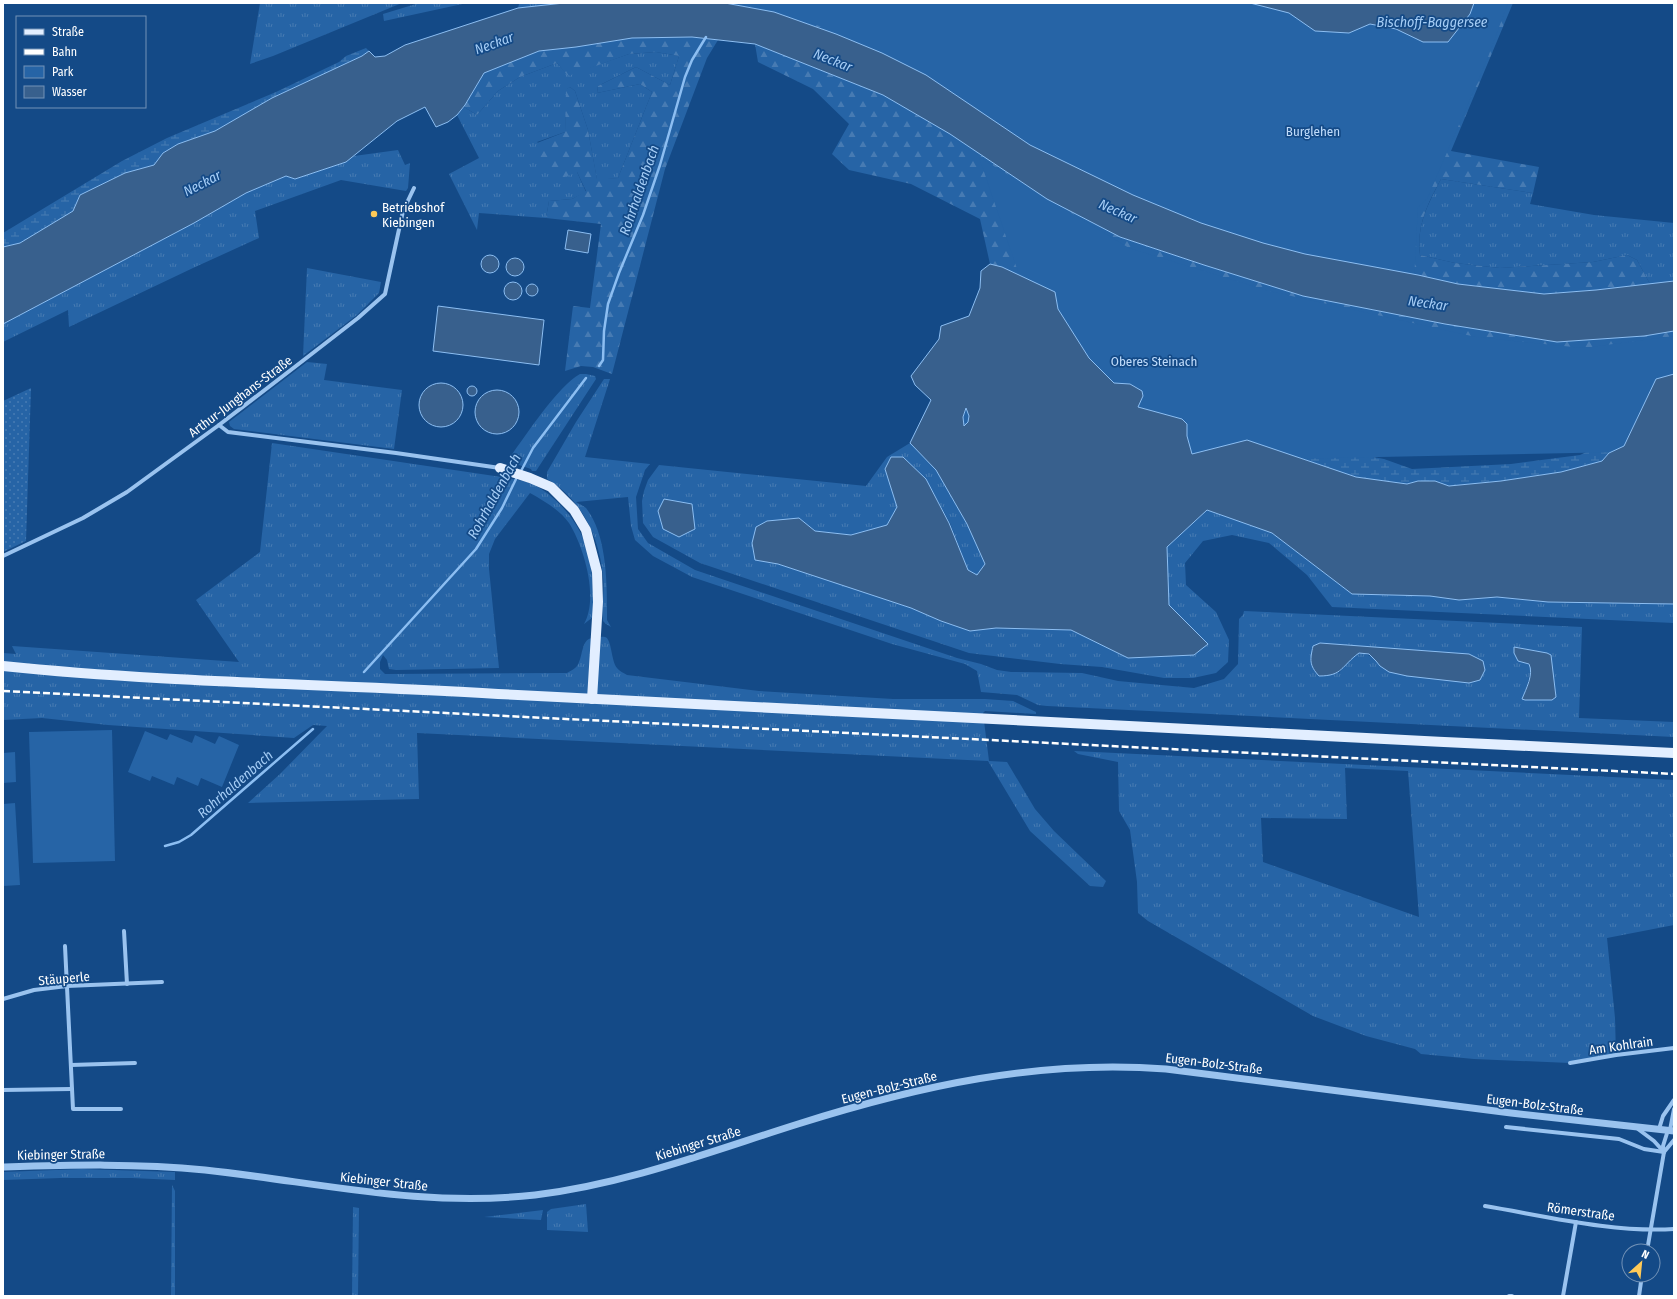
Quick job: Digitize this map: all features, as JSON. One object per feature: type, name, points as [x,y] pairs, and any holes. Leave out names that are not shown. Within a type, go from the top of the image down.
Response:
[{"type":"main road","points":[[504,470],[530,478],[551,488],[574,510],[586,530],[597,572],[598,602],[592,699]]},
{"type":"main road","points":[[3,666],[155,677],[919,717],[1674,753]]},
{"type":"street","name":"Arthur-Junghans-Straße","points":[[3,556],[102,507],[127,492],[219,425],[358,318],[385,294],[403,212],[414,188]]},
{"type":"street","points":[[219,425],[228,432],[396,453],[504,470]]},
{"type":"street","points":[[124,931],[128,984]]},
{"type":"street","points":[[65,946],[72,1109],[121,1109]]},
{"type":"street","name":"Stäuperle","points":[[3,999],[34,990],[67,986],[162,982]]},
{"type":"street","name":"Am Kohlrain","points":[[1570,1063],[1613,1055],[1674,1048]]},
{"type":"street","points":[[71,1066],[135,1063]]},
{"type":"street","name":"Eugen-Bolz-Straße","points":[[757,1137],[873,1102],[947,1084],[1023,1071],[1101,1066],[1144,1067],[1182,1071],[1505,1112],[1671,1131]]},
{"type":"street","points":[[3,1090],[72,1090]]},
{"type":"street","points":[[1659,1129],[1663,1116],[1674,1100]]},
{"type":"street","points":[[1649,1243],[1664,1152],[1663,1146],[1671,1131],[1674,1109]]},
{"type":"street","name":"Eugen-Bolz-Straße","points":[[1506,1127],[1619,1138],[1644,1149],[1664,1152]]},
{"type":"street","points":[[1634,1127],[1654,1141],[1664,1152]]},
{"type":"street","name":"Kiebinger Straße","points":[[3,1167],[78,1164],[164,1166],[207,1170],[386,1195],[442,1199],[492,1198],[540,1194],[607,1182],[670,1165],[757,1137]]},
{"type":"street","points":[[1664,1152],[1674,1140]]},
{"type":"street","name":"Römerstraße","points":[[1486,1206],[1576,1222],[1651,1230],[1674,1229]]},
{"type":"street","points":[[1563,1296],[1576,1222]]},
{"type":"street","points":[[1639,1296],[1641,1283]]},
{"type":"green space","points":[[260,3],[402,3],[250,64]]},
{"type":"green space","points":[[419,3],[467,3],[384,21],[383,14]]},
{"type":"green space","points":[[553,3],[553,5],[518,8],[519,4]]},
{"type":"green space","name":"Burglehen","points":[[725,3],[1513,3],[1451,151],[1539,167],[1533,193],[1441,179],[1424,215],[1421,225],[1419,244],[1420,255],[1455,263],[1500,268],[1593,262],[1627,255],[1637,260],[1650,284],[1544,294],[1458,284],[1379,268],[836,34],[774,12]]},
{"type":"green space","name":"Burglehen","points":[[737,3],[1508,3],[1488,57],[1427,199],[1418,207],[1414,280],[1213,234],[1040,156],[911,72],[815,24]]},
{"type":"green space","points":[[692,37],[718,40],[707,58],[665,169],[612,374],[593,367],[581,366],[565,371],[573,306],[590,308],[601,224],[546,218],[549,201],[572,199],[586,191],[577,172],[560,179],[542,166],[537,143],[565,132],[566,89],[570,87],[575,91],[588,130],[597,179],[618,178],[652,92],[640,84],[597,93],[598,86],[636,67],[670,85],[679,56],[656,52],[629,54],[568,76],[557,63],[520,77],[498,91],[477,115],[464,107],[484,73],[539,51],[632,38]]},
{"type":"green space","points":[[755,44],[883,95],[950,134],[1047,199],[1120,237],[1303,296],[1445,324],[1557,342],[1644,336],[1674,331],[1674,374],[1293,419],[1002,267],[990,264],[980,219],[911,184],[849,170],[832,154],[849,124],[813,89],[758,62]]},
{"type":"green space","points":[[366,48],[369,51],[362,56],[272,98],[215,131],[178,144],[163,153],[154,165],[125,173],[80,195],[73,211],[20,243],[3,247],[3,233],[122,161],[167,138],[276,92],[339,62],[346,56]]},
{"type":"green space","points":[[656,52],[679,56],[670,85],[636,67],[598,86],[597,93],[640,84],[652,92],[618,178],[597,180],[588,130],[575,91],[570,87],[567,89],[565,132],[537,142],[577,172],[586,192],[572,199],[549,201],[546,218],[479,213],[477,230],[449,174],[479,158],[457,115],[464,107],[477,115],[498,91],[520,77],[557,63],[568,75],[629,54]]},
{"type":"green space","points":[[398,150],[405,165],[410,163],[408,188],[406,191],[341,180],[255,211],[259,238],[69,327],[68,310],[3,342],[3,324],[194,223],[246,193],[286,176],[295,179],[346,162],[354,156]]},
{"type":"green space","name":"Oberes Steinach","points":[[979,157],[1129,248],[1269,291],[1476,337],[1583,348],[1674,336],[1674,451],[1083,463]]},
{"type":"green space","points":[[1441,179],[1533,193],[1530,204],[1594,215],[1674,223],[1674,281],[1650,284],[1637,260],[1627,255],[1593,262],[1500,268],[1455,263],[1420,255],[1419,244],[1421,225]]},
{"type":"green space","points":[[307,268],[381,282],[379,293],[357,315],[303,356]]},
{"type":"green space","points":[[307,362],[327,364],[324,380],[402,390],[394,449],[234,429],[230,426],[229,422]]},
{"type":"green space","points":[[580,374],[595,376],[596,379],[536,471],[532,471],[531,469],[510,462],[510,457],[552,400],[571,380]]},
{"type":"green space","points":[[604,379],[610,379],[585,457],[650,464],[645,470],[636,497],[638,529],[648,543],[695,570],[997,670],[1011,672],[1082,673],[1118,681],[1194,688],[1224,679],[1238,664],[1239,619],[1243,615],[1244,611],[1582,627],[1579,718],[1674,722],[1674,737],[1047,706],[1038,705],[1017,695],[981,692],[977,671],[965,664],[892,644],[692,577],[653,556],[635,540],[631,526],[628,497],[576,502],[586,508],[599,533],[605,562],[607,620],[611,627],[603,621],[602,610],[604,588],[601,563],[598,548],[587,521],[570,497],[547,479],[547,472],[576,422]],"holes":[[[1321,643],[1381,648],[1380,666],[1371,656],[1359,653],[1348,662],[1339,673]],[[1514,647],[1547,653],[1550,655],[1556,697],[1522,699],[1531,668]]]},
{"type":"green space","points":[[31,388],[26,541],[3,552],[3,401]]},
{"type":"green space","points":[[967,407],[969,416],[968,423],[963,427],[963,417]]},
{"type":"green space","points":[[1614,439],[1624,446],[1609,453],[1602,461],[1561,472],[1501,481],[1449,486],[1435,481],[1418,481],[1407,484],[1356,477],[1247,440],[1329,449],[1384,459],[1412,469],[1511,464],[1580,455]]},
{"type":"green space","points":[[272,443],[529,482],[551,496],[565,510],[581,534],[590,560],[593,587],[593,617],[584,624],[590,601],[590,587],[588,573],[580,545],[575,533],[565,518],[551,506],[530,493],[495,539],[489,554],[489,569],[499,668],[396,670],[389,669],[387,660],[383,655],[380,662],[380,669],[385,674],[567,673],[574,669],[579,663],[584,645],[588,639],[605,637],[609,642],[615,665],[620,671],[627,675],[759,691],[893,699],[985,699],[1013,701],[1036,712],[1036,714],[985,711],[983,713],[989,761],[1007,762],[1035,809],[1054,831],[1106,881],[1103,887],[1090,886],[1030,831],[988,761],[417,733],[419,799],[248,803],[280,774],[327,726],[313,725],[294,738],[108,725],[42,718],[3,720],[3,653],[16,654],[12,646],[239,662],[196,600],[260,552]]},
{"type":"green space","points":[[910,443],[936,470],[967,524],[985,564],[977,575],[968,570],[950,523],[926,479],[903,457],[885,468],[897,507],[887,525],[851,535],[815,531],[799,518],[755,560],[778,564],[911,608],[941,621],[970,631],[996,628],[1071,630],[1128,658],[1208,644],[1169,605],[1167,547],[1207,510],[1272,533],[1352,594],[1430,596],[1459,600],[1497,597],[1548,602],[1674,604],[1674,623],[1332,607],[1307,575],[1269,543],[1232,535],[1203,541],[1185,563],[1186,585],[1216,612],[1229,640],[1228,662],[1216,673],[1193,678],[1164,678],[1102,667],[1060,664],[969,653],[700,563],[653,537],[643,523],[642,501],[644,491],[648,480],[659,465],[866,486],[887,457]]},
{"type":"green space","points":[[112,730],[115,861],[33,863],[29,732]]},
{"type":"green space","points":[[145,731],[167,740],[170,734],[192,743],[195,735],[215,744],[219,736],[239,745],[222,787],[201,778],[198,786],[177,777],[174,785],[152,776],[150,781],[128,772]]},
{"type":"green space","points":[[1074,751],[1674,780],[1674,925],[1607,938],[1615,1018],[1616,1055],[1570,1063],[1474,1059],[1421,1054],[1415,1049],[1366,1036],[1313,1016],[1148,921],[1138,913],[1137,882],[1130,830],[1119,811],[1118,762],[1078,754]],"holes":[[[1345,768],[1408,771],[1419,917],[1263,862],[1261,818],[1347,819]]]},
{"type":"green space","points":[[15,752],[16,782],[3,783],[3,753]]},
{"type":"green space","points":[[15,803],[20,885],[3,886],[3,804]]},
{"type":"green space","points":[[82,1169],[175,1172],[175,1180],[132,1178],[60,1178],[3,1180],[3,1172]]},
{"type":"green space","points":[[172,1185],[175,1191],[175,1296],[171,1296]]},
{"type":"green space","points":[[586,1204],[588,1232],[547,1230],[547,1212],[551,1209]]},
{"type":"green space","points":[[353,1207],[359,1208],[358,1296],[352,1296]]},
{"type":"green space","points":[[543,1210],[541,1220],[484,1217]]},
{"type":"water","name":"Neckar","points":[[564,3],[725,3],[774,12],[836,34],[882,53],[926,75],[1030,145],[1133,195],[1201,223],[1263,243],[1305,254],[1458,284],[1544,294],[1674,281],[1674,331],[1644,336],[1557,342],[1445,324],[1303,296],[1120,237],[1047,199],[950,134],[883,95],[755,44],[692,37],[632,38],[539,51],[484,73],[465,105],[457,115],[448,122],[436,127],[425,107],[397,121],[346,162],[295,179],[286,176],[246,193],[194,223],[3,324],[3,247],[20,243],[73,211],[80,195],[125,173],[154,165],[163,153],[178,144],[215,131],[272,98],[362,56],[369,51],[375,57],[385,56],[405,45],[518,8]]},
{"type":"water","name":"Bischoff-Baggersee","points":[[1250,3],[1474,3],[1470,14],[1448,42],[1423,42],[1396,29],[1370,24],[1349,33],[1315,31],[1289,13]]},
{"type":"water","points":[[568,230],[591,234],[588,253],[565,249]]},
{"type":"water","points":[[490,255],[496,258],[499,264],[496,270],[490,273],[484,270],[481,264],[484,258]]},
{"type":"water","points":[[515,258],[521,261],[524,267],[521,273],[515,276],[509,273],[506,267],[509,261]]},
{"type":"water","points":[[990,264],[1002,267],[1055,292],[1058,309],[1089,358],[1114,383],[1130,384],[1142,391],[1143,396],[1138,407],[1182,419],[1187,424],[1187,436],[1192,454],[1247,440],[1356,477],[1407,484],[1418,481],[1435,481],[1449,486],[1501,481],[1561,472],[1602,461],[1609,453],[1624,446],[1656,379],[1674,374],[1674,604],[1548,602],[1497,597],[1459,600],[1430,596],[1352,594],[1272,533],[1207,510],[1167,547],[1169,605],[1208,644],[1194,655],[1128,658],[1071,630],[996,628],[970,631],[941,621],[911,608],[778,564],[755,560],[752,543],[756,527],[767,521],[799,518],[815,531],[851,535],[887,525],[897,507],[885,469],[891,457],[903,457],[926,479],[949,523],[968,570],[977,575],[985,564],[967,524],[936,470],[910,443],[931,400],[915,385],[911,376],[939,339],[941,326],[969,316],[980,288],[981,271]],"holes":[[[966,408],[969,416],[968,422],[964,426],[963,417]]]},
{"type":"water","points":[[513,282],[519,285],[522,291],[519,297],[513,300],[507,297],[504,291],[507,285]]},
{"type":"water","points":[[532,284],[536,286],[538,290],[536,294],[532,296],[528,294],[526,290],[528,286]]},
{"type":"water","points":[[438,306],[544,320],[539,365],[433,351]]},
{"type":"water","points":[[441,383],[453,387],[459,393],[463,405],[459,417],[453,423],[441,427],[429,423],[423,417],[419,405],[423,393],[429,387]]},
{"type":"water","points":[[470,386],[474,386],[477,391],[474,396],[470,396],[467,393],[467,389]]},
{"type":"water","points":[[497,390],[509,394],[515,400],[519,412],[515,424],[509,430],[497,434],[485,430],[479,424],[475,412],[479,400],[485,394]]},
{"type":"water","points":[[664,499],[692,504],[695,529],[679,537],[663,529],[658,511]]},
{"type":"water","points":[[1320,643],[1469,654],[1483,661],[1485,670],[1480,680],[1469,683],[1407,676],[1389,672],[1380,666],[1369,654],[1359,653],[1337,672],[1327,676],[1319,676],[1313,669],[1311,659],[1313,646]]},
{"type":"water","points":[[1514,647],[1551,655],[1556,697],[1552,700],[1522,699],[1529,682],[1531,672],[1529,664],[1518,661],[1514,653]]},
{"type":"waterway","name":"Rohrhaldenbach","points":[[599,366],[603,360],[604,331],[608,304],[643,215],[660,165],[685,77],[692,60],[706,37]]},
{"type":"waterway","name":"Rohrhaldenbach","points":[[520,473],[533,448],[586,378]]},
{"type":"waterway","name":"Rohrhaldenbach","points":[[364,672],[476,549],[502,508],[517,477]]},
{"type":"waterway","name":"Rohrhaldenbach","points":[[165,846],[179,842],[191,835],[313,729]]},
{"type":"railway","points":[[3,691],[1674,774]]},
{"type":"place","name":"Betriebshof Kiebingen","points":[[374,214]]}]
